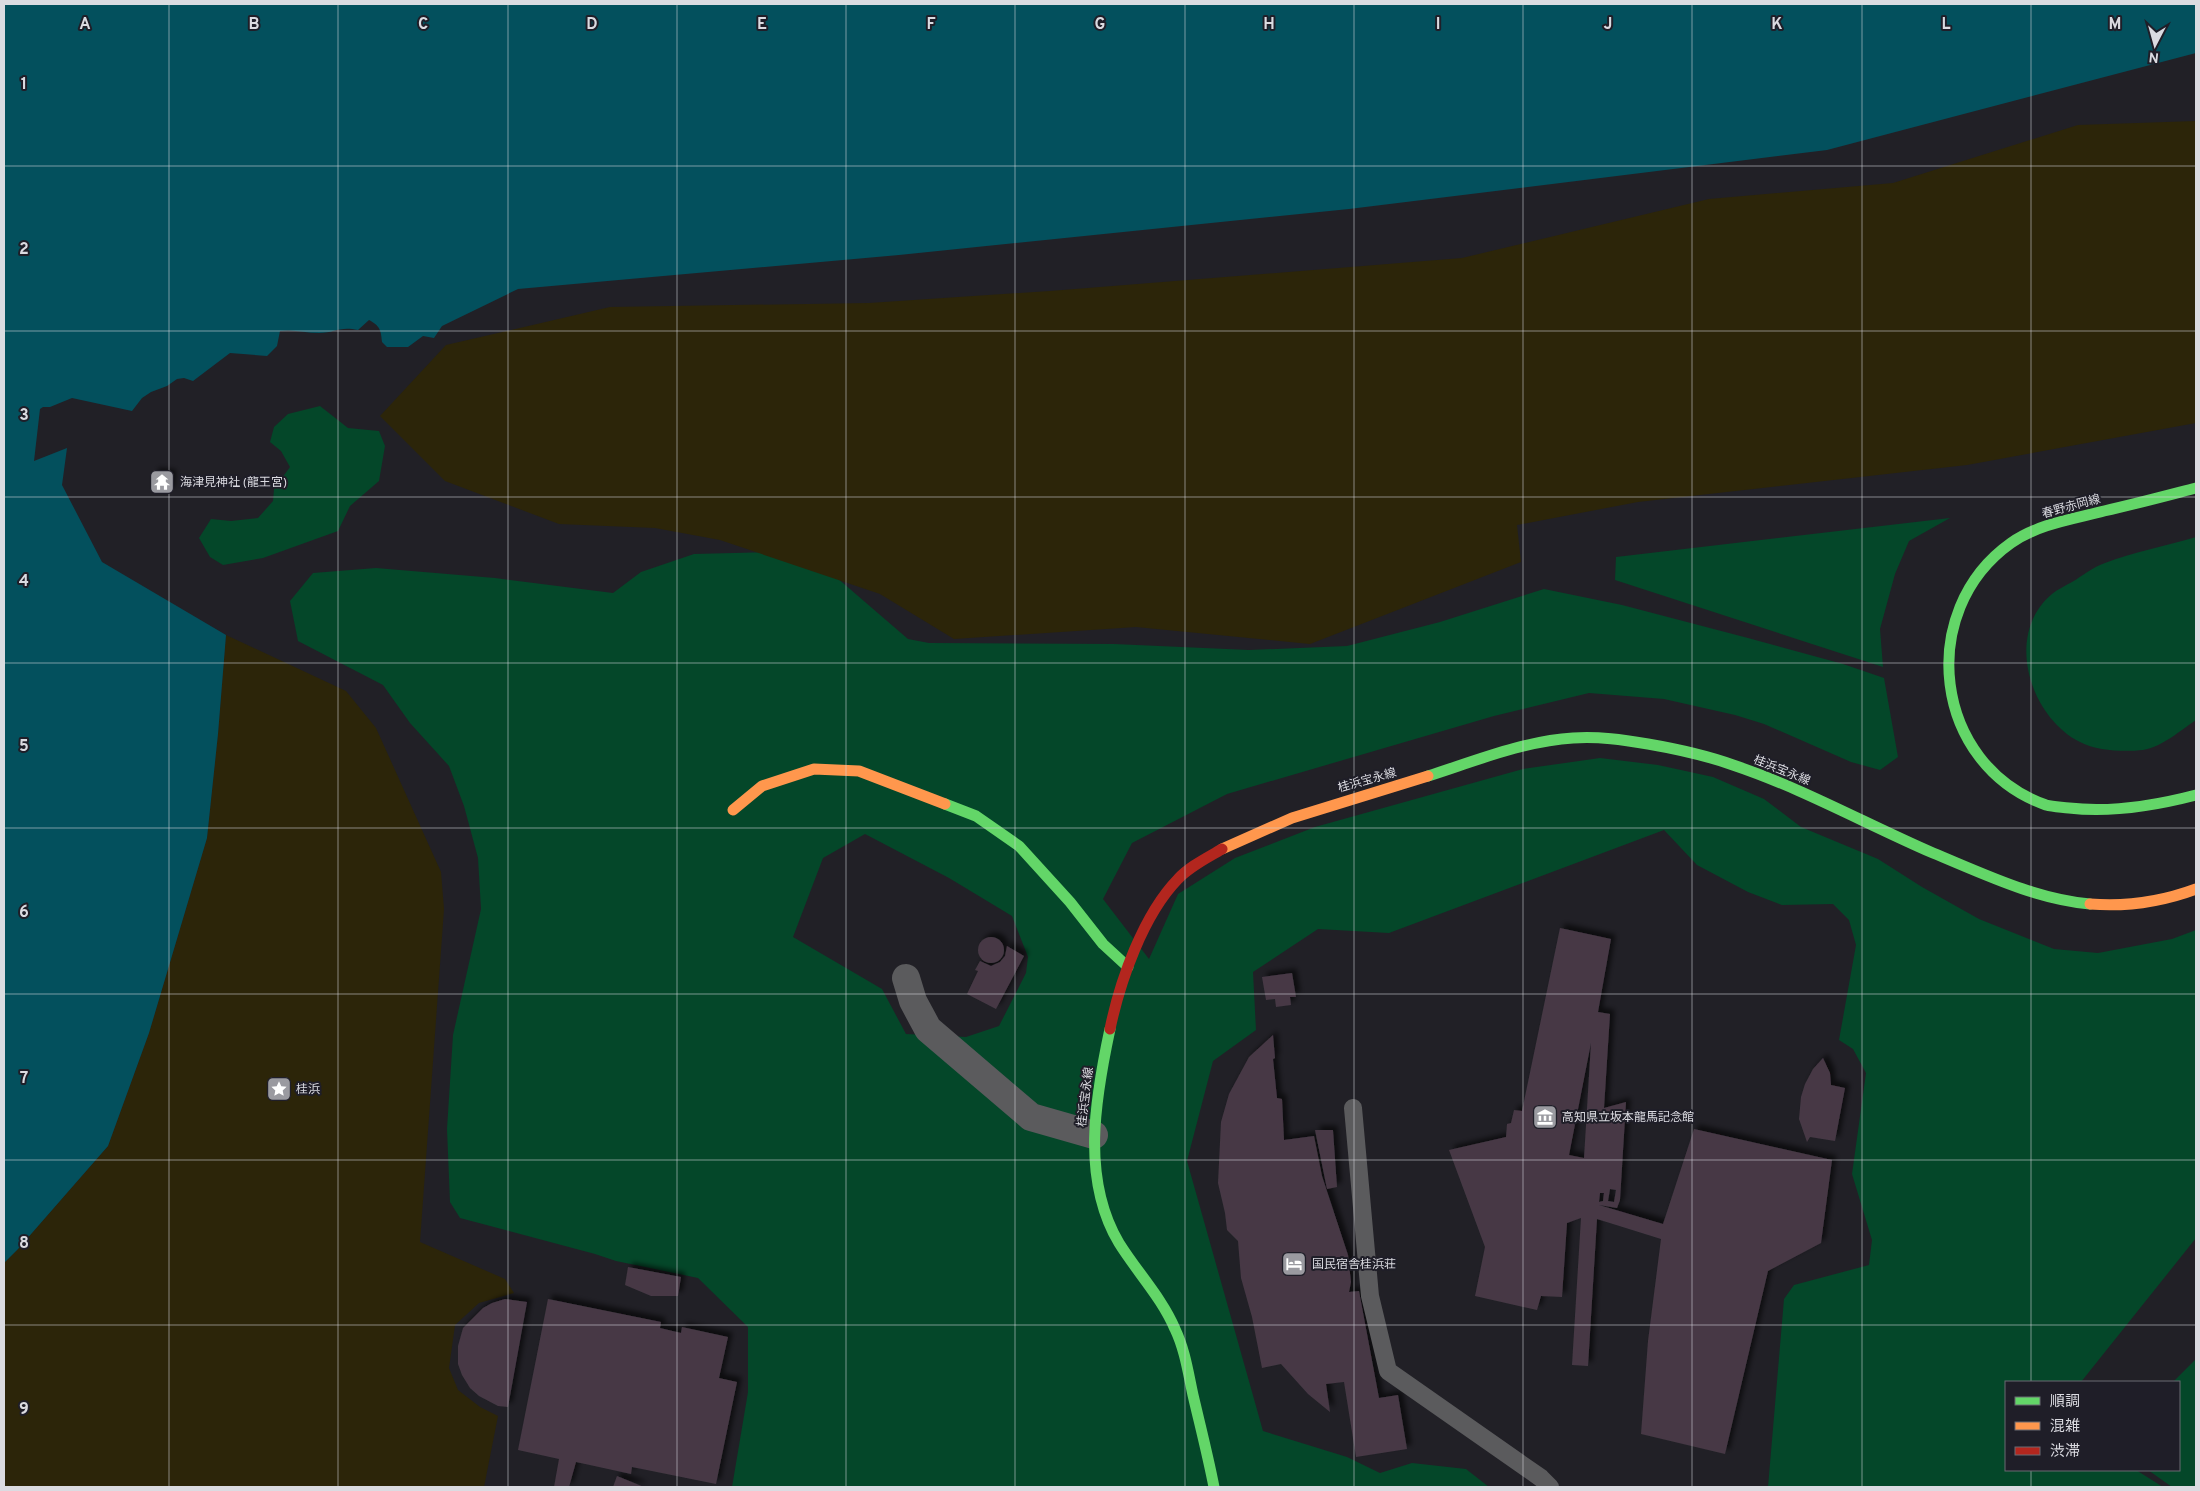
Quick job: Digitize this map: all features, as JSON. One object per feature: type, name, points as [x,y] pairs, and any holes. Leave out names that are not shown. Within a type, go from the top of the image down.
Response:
[{"type":"main road","name":"春野赤岡線","points":[[2196,488],[2046,526],[2012,542],[1990,560],[1971,581],[1957,610],[1950,642],[1948,670],[1952,698],[1959,721],[1975,752],[1995,773],[2017,789],[2045,805],[2072,809],[2122,810],[2150,806],[2196,795]]},
{"type":"main road","name":"桂浜宝永線","points":[[1214,1487],[1178,1333],[1162,1306],[1137,1272],[1104,1216],[1097,1192],[1094,1135],[1098,1092],[1109,1032],[1128,967],[1144,931],[1172,886],[1186,871],[1199,862],[1238,840],[1287,818],[1499,754],[1561,739],[1597,739],[1639,743],[1692,752],[1743,769],[1813,797],[1940,856],[2035,893],[2084,903],[2133,905],[2165,900],[2196,890]]},
{"type":"main road","points":[[733,810],[762,786],[814,769],[859,771],[976,816],[1019,846],[1070,902],[1103,944],[1128,967]]},
{"type":"street","points":[[906,978],[913,1001],[928,1029],[1031,1117],[1094,1135]]},
{"type":"lane","points":[[1354,1108],[1370,1296],[1388,1371],[1541,1478],[1550,1487]]},
{"type":"green space","points":[[320,406],[348,428],[379,431],[385,446],[379,481],[350,506],[338,531],[263,558],[223,565],[210,557],[199,538],[211,519],[231,521],[258,518],[273,501],[274,489],[290,467],[281,451],[270,442],[274,427],[288,414]]},
{"type":"green space","points":[[1950,518],[1909,541],[1895,574],[1880,629],[1883,667],[1615,580],[1616,557]]},
{"type":"green space","points":[[2196,537],[2196,720],[2164,742],[2143,750],[2111,750],[2080,742],[2062,730],[2047,714],[2036,694],[2029,673],[2026,652],[2029,630],[2037,611],[2054,592],[2092,569],[2127,556]]},
{"type":"green space","points":[[780,552],[836,577],[908,639],[929,643],[1114,644],[1249,650],[1347,646],[1440,622],[1544,589],[1622,605],[1843,664],[1884,678],[1898,757],[1880,770],[1851,762],[1764,724],[1735,715],[1664,699],[1589,693],[1494,716],[1227,794],[1132,843],[1103,899],[1149,959],[1178,894],[1235,858],[1315,827],[1523,769],[1600,758],[1658,765],[1713,777],[1764,799],[1801,827],[1878,859],[1922,887],[1979,919],[2054,949],[2098,953],[2172,939],[2196,930],[2196,1238],[2082,1381],[2005,1381],[2005,1471],[2138,1471],[2163,1487],[1768,1487],[1784,1299],[1794,1285],[1869,1265],[1872,1240],[1852,1174],[1866,1073],[1853,1049],[1839,1040],[1856,945],[1849,920],[1833,904],[1782,905],[1748,892],[1697,865],[1664,830],[1389,933],[1318,929],[1253,972],[1256,1030],[1213,1061],[1187,1161],[1263,1431],[1347,1457],[1380,1473],[1412,1463],[1466,1469],[1489,1487],[732,1487],[748,1392],[748,1327],[698,1278],[616,1261],[460,1218],[450,1202],[447,1129],[453,1035],[481,909],[478,858],[464,806],[449,766],[410,723],[383,685],[298,641],[290,601],[313,573],[376,568],[495,578],[613,593],[641,572],[694,554]],"holes":[[[865,834],[949,878],[1012,916],[1028,957],[1026,973],[999,1026],[966,1037],[906,1034],[882,989],[793,937],[823,858]]]},
{"type":"green space","points":[[2196,1359],[2196,1487],[2172,1487],[2149,1471],[2180,1471],[2180,1381],[2174,1381]]},
{"type":"sand","points":[[2196,121],[2196,423],[1967,465],[1638,502],[1517,525],[1521,562],[1310,644],[1136,627],[954,639],[880,594],[720,540],[655,528],[559,524],[445,481],[380,416],[446,345],[610,307],[869,303],[1050,291],[1462,258],[1709,199],[1893,183],[2078,125]]},
{"type":"sand","name":"桂浜","points":[[226,635],[346,691],[376,728],[441,872],[444,909],[420,1242],[505,1279],[514,1293],[479,1303],[455,1325],[449,1368],[458,1390],[480,1407],[498,1416],[484,1487],[4,1487],[4,1263],[108,1146],[149,1033],[207,838]]},
{"type":"water","points":[[4,4],[2196,4],[2196,53],[1827,150],[1349,209],[899,255],[518,289],[442,326],[434,338],[423,336],[408,347],[387,347],[382,342],[381,334],[376,324],[369,320],[358,330],[342,329],[324,333],[280,331],[277,346],[267,356],[230,353],[193,381],[184,378],[177,379],[167,386],[151,392],[142,398],[132,411],[72,398],[50,407],[43,407],[40,409],[34,461],[67,448],[62,485],[102,562],[226,635],[207,838],[149,1033],[108,1146],[4,1263]]},
{"type":"building","points":[[154,472],[172,474],[170,492],[153,490]]},
{"type":"building","points":[[1560,928],[1611,939],[1598,1012],[1610,1014],[1604,1108],[1626,1102],[1620,1200],[1617,1208],[1599,1205],[1663,1224],[1694,1129],[1832,1160],[1821,1243],[1768,1271],[1725,1454],[1641,1434],[1648,1341],[1661,1239],[1597,1219],[1588,1366],[1572,1365],[1581,1218],[1567,1223],[1562,1297],[1541,1296],[1537,1310],[1475,1296],[1485,1247],[1449,1150],[1506,1137],[1507,1124],[1511,1123],[1514,1110],[1522,1111]],"holes":[[[1591,1043],[1584,1158],[1569,1155]],[[1610,1189],[1616,1190],[1614,1202],[1608,1201]],[[1600,1193],[1604,1193],[1603,1201],[1599,1202]]]},
{"type":"building","points":[[991,937],[1000,941],[1004,950],[1000,959],[991,963],[982,959],[978,950],[982,941]]},
{"type":"building","points":[[1007,946],[1024,956],[996,1009],[967,994],[978,971],[975,970],[980,961],[991,966],[1000,962],[1005,956]]},
{"type":"building","points":[[1292,973],[1296,997],[1290,997],[1291,1005],[1276,1007],[1275,999],[1266,1000],[1262,977]]},
{"type":"building","name":"国民宿舎桂浜荘","points":[[1273,1035],[1275,1058],[1273,1059],[1277,1098],[1282,1099],[1284,1140],[1314,1136],[1322,1176],[1348,1255],[1351,1282],[1349,1292],[1359,1291],[1379,1398],[1398,1395],[1407,1449],[1356,1457],[1344,1382],[1326,1384],[1330,1412],[1308,1394],[1281,1364],[1262,1368],[1252,1317],[1241,1278],[1238,1241],[1227,1230],[1218,1183],[1221,1122],[1229,1094],[1249,1057]]},
{"type":"building","points":[[1823,1058],[1830,1073],[1831,1085],[1845,1088],[1835,1141],[1810,1137],[1807,1142],[1799,1119],[1801,1097],[1813,1069]]},
{"type":"building","points":[[1315,1130],[1333,1130],[1337,1187],[1327,1189]]},
{"type":"building","points":[[628,1267],[681,1277],[678,1296],[651,1296],[625,1285]]},
{"type":"building","points":[[505,1299],[527,1302],[508,1407],[498,1406],[479,1396],[470,1388],[458,1364],[458,1346],[463,1328],[483,1308]]},
{"type":"building","points":[[548,1299],[661,1322],[660,1328],[681,1333],[682,1327],[728,1337],[719,1378],[737,1382],[716,1484],[632,1467],[631,1474],[576,1462],[569,1487],[554,1487],[559,1459],[518,1450]]},
{"type":"building","points":[[617,1476],[644,1487],[613,1487]]},
{"type":"traffic: fast","points":[[2196,488],[2056,523],[2021,536],[1980,572],[1960,607],[1950,645],[1950,684],[1960,722],[1979,757],[2008,785],[2046,805],[2101,810],[2133,808],[2196,795]]},
{"type":"traffic: fast","points":[[1428,776],[1500,752],[1555,740],[1601,738],[1670,748],[1712,758],[1784,784],[1908,842],[1991,877],[2049,897],[2090,904]]},
{"type":"traffic: fast","points":[[945,804],[976,816],[1019,846],[1070,902],[1103,944],[1128,967]]},
{"type":"traffic: fast","points":[[1110,1029],[1096,1111],[1095,1166],[1099,1192],[1107,1218],[1119,1243],[1170,1318],[1178,1337],[1186,1361],[1214,1487]]},
{"type":"traffic: slow","points":[[733,810],[762,786],[814,769],[859,771],[945,804]]},
{"type":"traffic: slow","points":[[1222,849],[1292,818],[1428,776]]},
{"type":"traffic: slow","points":[[2090,904],[2131,904],[2170,897],[2196,889]]},
{"type":"traffic: jam","points":[[1110,1029],[1127,970],[1154,911],[1165,894],[1183,874],[1222,849]]},
{"type":"place","name":"海津見神社 (龍王宮)","points":[[162,482]]},
{"type":"place","name":"桂浜","points":[[279,1089]]},
{"type":"place","name":"高知県立坂本龍馬記念館","points":[[1545,1117]]},
{"type":"place","name":"国民宿舎桂浜荘","points":[[1294,1264]]}]
